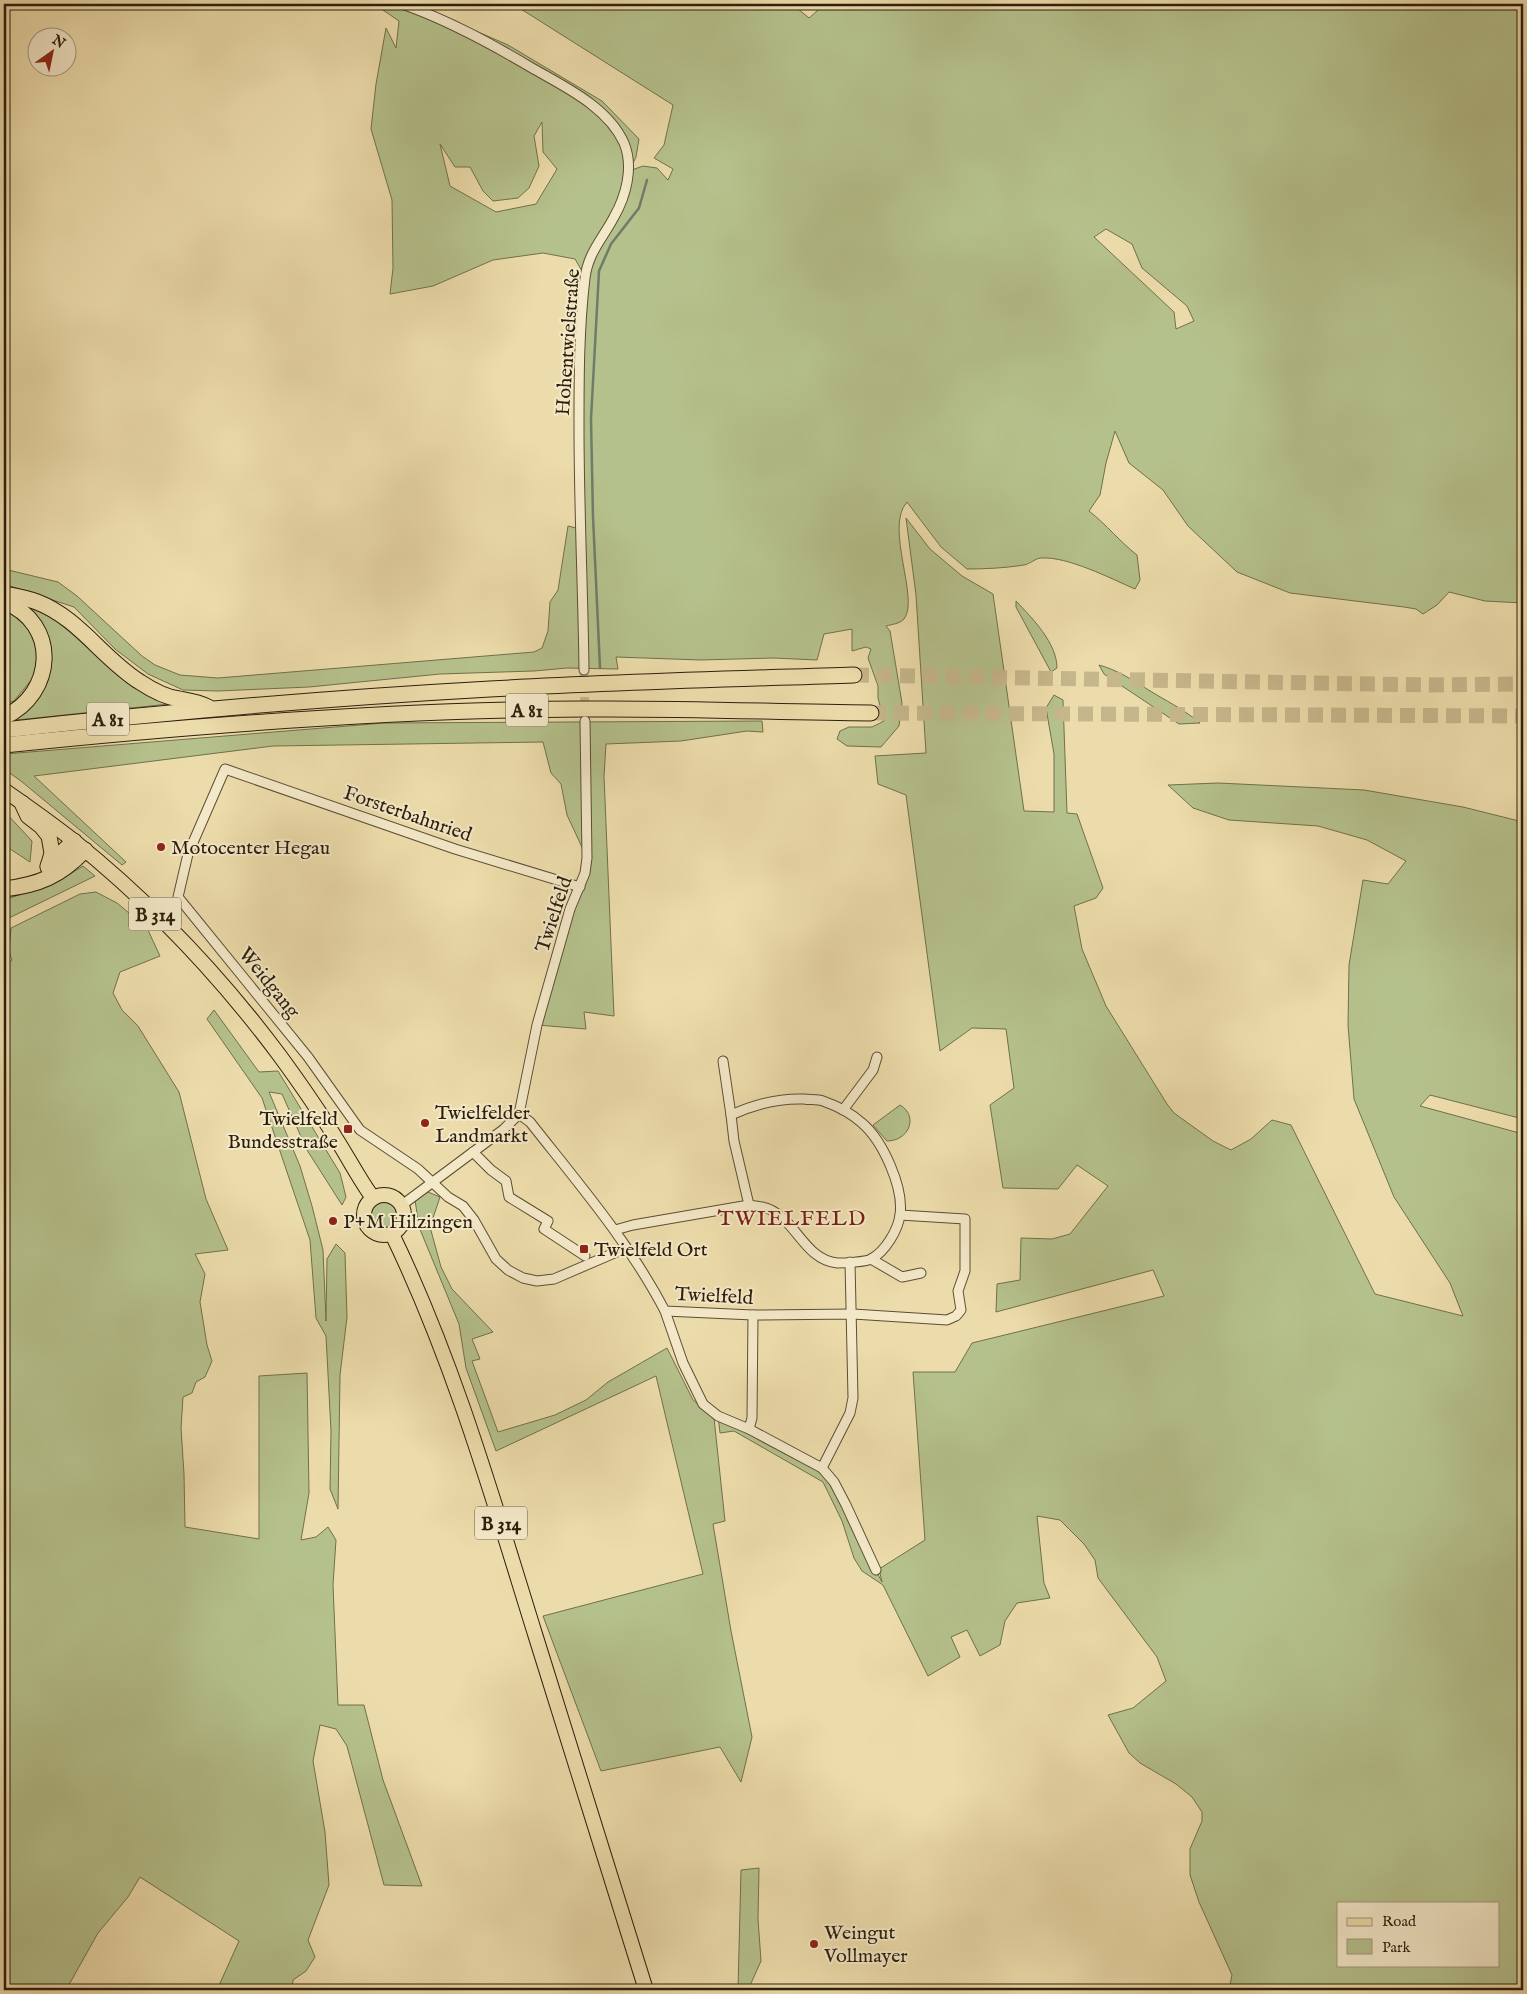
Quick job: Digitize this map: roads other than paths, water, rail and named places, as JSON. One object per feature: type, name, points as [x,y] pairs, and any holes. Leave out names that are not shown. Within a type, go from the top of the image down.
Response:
[{"type":"highway","points":[[4,594],[33,600],[57,612],[76,626],[124,671],[152,689],[178,699],[196,701],[211,709]]},
{"type":"highway","points":[[4,602],[30,619],[42,643],[45,656],[36,690],[22,706],[4,717]]},
{"type":"highway","name":"A 81","points":[[4,730],[211,709],[510,688],[671,680],[854,675]]},
{"type":"highway","name":"A 81","points":[[4,745],[243,722],[445,712],[584,708],[871,713]]},
{"type":"highway","points":[[22,803],[28,816],[41,826],[49,836],[52,852],[48,867]]},
{"type":"highway","points":[[27,884],[79,845]]},
{"type":"highway","points":[[4,889],[41,882],[49,878],[68,865],[79,845]]},
{"type":"main road","name":"B 314","points":[[4,790],[79,845],[144,904],[221,983],[258,1028],[318,1111],[372,1198]]},
{"type":"main road","points":[[389,1195],[402,1205],[404,1222],[392,1234],[374,1233],[366,1224],[364,1218],[366,1207],[372,1198],[389,1195]]},
{"type":"main road","name":"B 314","points":[[392,1234],[427,1311],[467,1420],[605,1854],[646,1990]]},
{"type":"street","name":"Hohentwielstraße","points":[[402,4],[431,14],[489,42],[585,99],[611,122],[624,143],[628,156],[628,177],[622,201],[614,219],[590,256],[585,276],[579,363],[579,484],[584,670]]},
{"type":"street","name":"Twielfeld","points":[[585,721],[587,858],[580,887],[570,909],[537,1025],[519,1114],[530,1122],[615,1230],[649,1281],[665,1312],[753,1315],[852,1314],[947,1320],[956,1316],[961,1310],[958,1291],[965,1271],[965,1219],[900,1215]]},
{"type":"street","name":"Forsterbahnried","points":[[225,769],[455,849],[580,887]]},
{"type":"street","name":"Weidgang","points":[[225,769],[188,854],[178,896],[308,1057],[360,1130],[433,1181]]},
{"type":"street","points":[[843,1110],[873,1070],[877,1057]]},
{"type":"street","points":[[723,1061],[734,1141],[749,1205]]},
{"type":"street","points":[[615,1230],[633,1225],[749,1205],[771,1210],[792,1227],[808,1247],[820,1258],[837,1263],[871,1259],[886,1246],[895,1230],[900,1215],[898,1191],[892,1166],[878,1141],[863,1123],[843,1110],[821,1100],[786,1098],[756,1104],[731,1115]]},
{"type":"street","points":[[402,1205],[504,1129],[519,1114]]},
{"type":"street","points":[[474,1152],[491,1170],[506,1181],[509,1197],[548,1221],[544,1229],[585,1256]]},
{"type":"street","points":[[433,1181],[448,1196],[463,1206],[474,1220],[496,1258],[508,1270],[523,1278],[537,1281],[554,1279],[626,1248]]},
{"type":"street","points":[[871,1259],[902,1277],[921,1273]]},
{"type":"street","points":[[822,1468],[850,1413],[853,1398],[850,1262]]},
{"type":"street","points":[[665,1312],[683,1363],[703,1404],[718,1416],[749,1429],[822,1468],[834,1482],[876,1570]]},
{"type":"street","points":[[749,1429],[752,1418],[753,1315]]},
{"type":"waterway","points":[[600,668],[593,517],[591,419],[599,271],[611,244],[639,208],[647,180]]},
{"type":"tunnel","points":[[584,670],[585,712]]},
{"type":"tunnel","points":[[854,675],[1430,685],[1523,684]]},
{"type":"tunnel","points":[[871,713],[1523,716]]},
{"type":"place","name":"Motocenter Hegau","points":[[161,847]]},
{"type":"place","name":"Twielfelder Landmarkt","points":[[425,1123]]},
{"type":"place","name":"Twielfeld Bundesstraße","points":[[348,1129]]},
{"type":"place","name":"P+M Hilzingen","points":[[333,1221]]},
{"type":"place","name":"Twielfeld Ort","points":[[584,1249]]},
{"type":"place","name":"Weingut Vollmayer","points":[[814,1944]]},
{"type":"district","name":"TWIELFELD","points":[[792,1217]]}]
